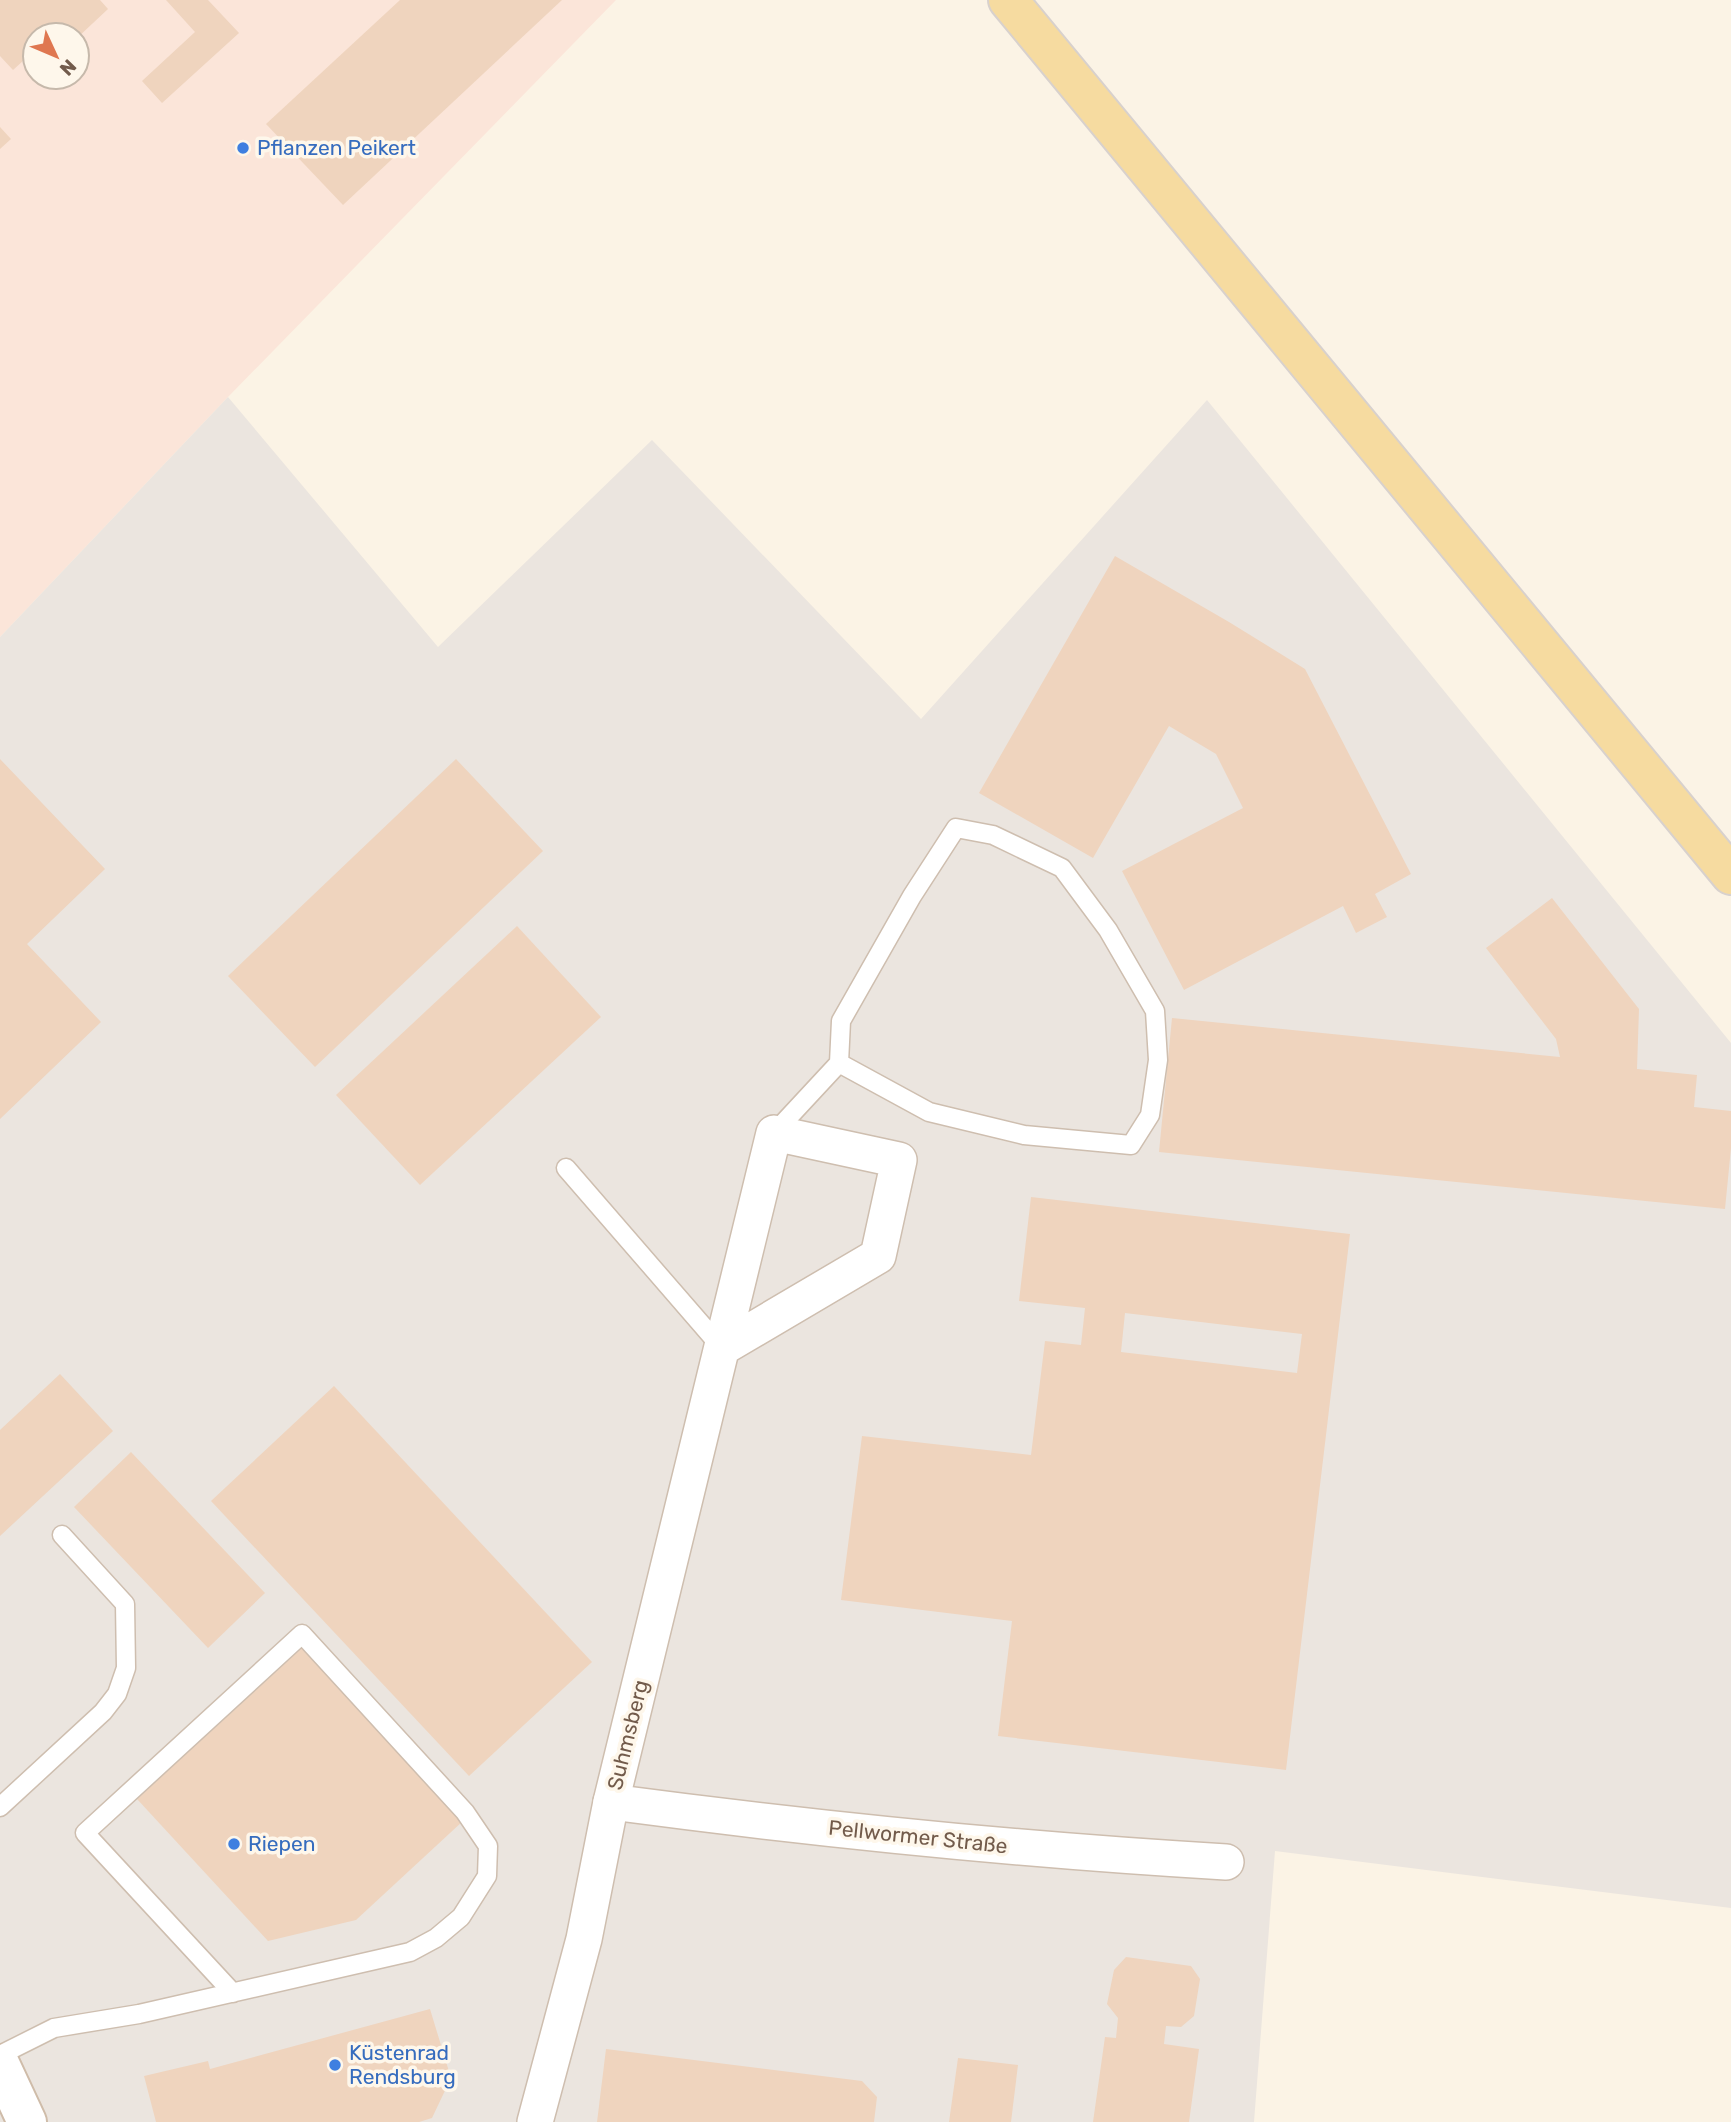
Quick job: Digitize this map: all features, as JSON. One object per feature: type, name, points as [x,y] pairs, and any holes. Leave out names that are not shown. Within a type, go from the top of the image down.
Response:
[{"type":"main road","points":[[1008,0],[1731,875]]},
{"type":"street","name":"Suhmsberg","points":[[536,2122],[584,1939],[611,1802],[775,1133]]},
{"type":"street","points":[[722,1348],[878,1256],[898,1160],[775,1133]]},
{"type":"street","name":"Pellwormer Straße","points":[[611,1802],[755,1821],[1095,1855],[1226,1862]]},
{"type":"street","points":[[2,2072],[27,2122]]},
{"type":"lane","points":[[775,1133],[839,1063],[841,1021],[912,895],[956,828],[993,835],[1062,868],[1108,930],[1155,1011],[1158,1060],[1150,1115],[1131,1145],[1024,1135],[929,1112],[839,1063]]},
{"type":"lane","points":[[566,1168],[722,1348]]},
{"type":"lane","points":[[0,1807],[103,1712],[117,1694],[126,1668],[125,1604],[62,1535]]},
{"type":"lane","points":[[2,2072],[54,2028],[139,2014],[233,1993],[410,1952],[436,1938],[461,1917],[487,1876],[488,1846],[465,1812],[302,1634],[85,1833],[233,1993]]},
{"type":"shaded area","points":[[0,0],[616,0],[228,397],[0,637]]},
{"type":"shaded area","points":[[228,397],[438,647],[652,440],[921,719],[1207,400],[1731,1043],[1731,1908],[1275,1851],[1254,2122],[0,2122],[0,637]]},
{"type":"building","points":[[0,0],[100,0],[108,9],[91,25],[91,21],[21,21],[21,63],[13,70],[0,56]]},
{"type":"building","points":[[166,0],[208,0],[239,33],[162,103],[142,81],[195,32]]},
{"type":"building","points":[[400,0],[562,0],[343,205],[266,124]]},
{"type":"building","points":[[0,127],[11,139],[0,149]]},
{"type":"building","points":[[1115,556],[1305,669],[1411,874],[1375,894],[1387,917],[1356,933],[1343,906],[1184,990],[1122,871],[1243,808],[1216,754],[1169,726],[1093,858],[979,793]]},
{"type":"building","points":[[0,759],[105,869],[27,944],[101,1022],[0,1119]]},
{"type":"building","points":[[456,759],[543,851],[315,1067],[228,976]]},
{"type":"building","points":[[1552,898],[1639,1009],[1637,1069],[1697,1075],[1694,1107],[1731,1111],[1731,1148],[1725,1209],[1159,1152],[1172,1018],[1560,1057],[1556,1039],[1486,948]]},
{"type":"building","points":[[517,926],[601,1017],[420,1185],[336,1095]]},
{"type":"building","points":[[1031,1197],[1350,1234],[1286,1770],[998,1736],[1012,1621],[841,1600],[862,1436],[1031,1455],[1045,1341],[1081,1345],[1085,1308],[1019,1301]],"holes":[[[1125,1313],[1302,1334],[1297,1373],[1121,1352]]]},
{"type":"building","points":[[60,1374],[113,1431],[0,1536],[0,1430]]},
{"type":"building","points":[[334,1386],[592,1662],[469,1776],[211,1501]]},
{"type":"building","points":[[131,1452],[265,1593],[208,1648],[74,1507]]},
{"type":"building","points":[[303,1647],[463,1821],[356,1920],[268,1941],[137,1799]]},
{"type":"building","points":[[1126,1957],[1191,1966],[1200,1979],[1194,2016],[1181,2027],[1166,2026],[1164,2044],[1199,2049],[1189,2122],[1093,2122],[1105,2037],[1116,2038],[1118,2018],[1107,2004],[1114,1970]]},
{"type":"building","name":"Küstenrad Rendsburg","points":[[430,2009],[451,2078],[432,2118],[419,2122],[156,2122],[144,2076],[208,2061],[210,2069]]},
{"type":"building","points":[[606,2049],[862,2081],[877,2097],[874,2122],[597,2122]]},
{"type":"building","points":[[958,2058],[1018,2065],[1011,2122],[949,2122]]},
{"type":"place","name":"Pflanzen Peikert","points":[[243,148]]},
{"type":"place","name":"Riepen","points":[[234,1844]]},
{"type":"place","name":"Küstenrad Rendsburg","points":[[335,2065]]}]
